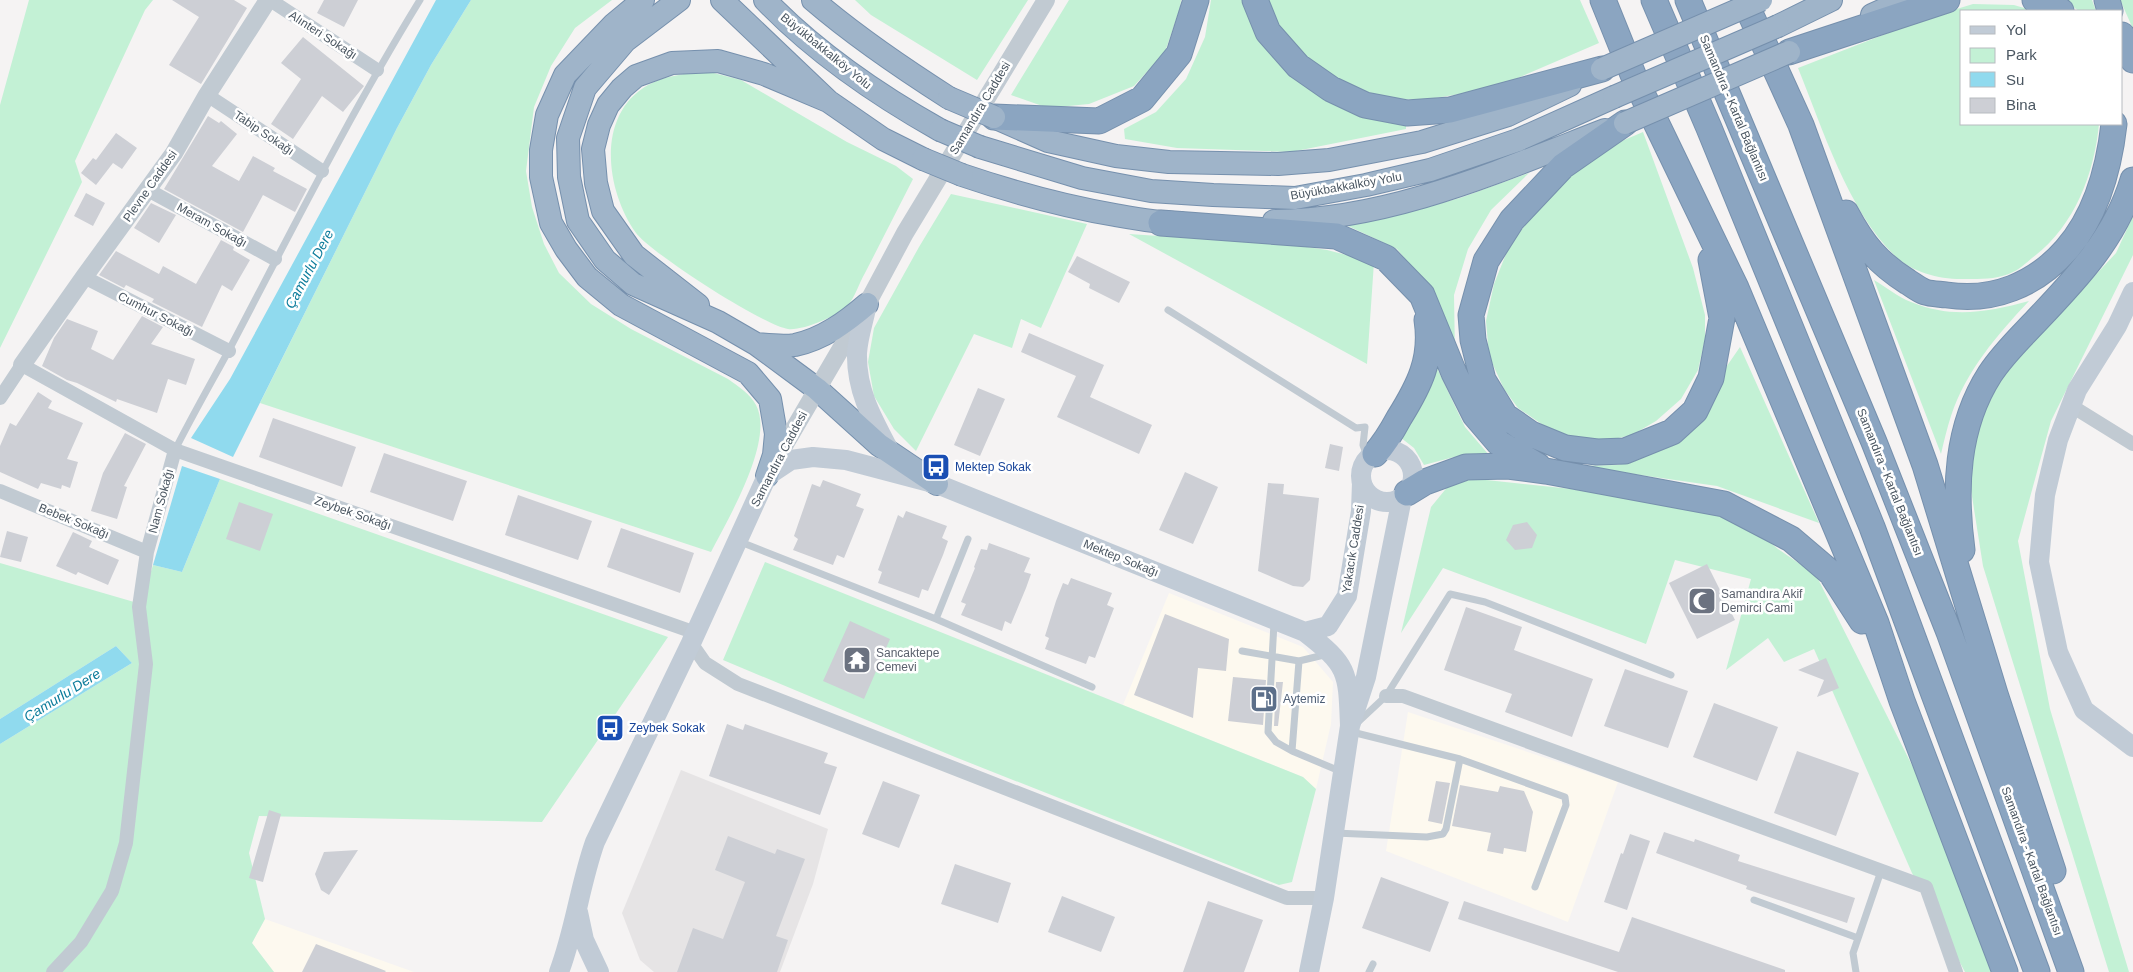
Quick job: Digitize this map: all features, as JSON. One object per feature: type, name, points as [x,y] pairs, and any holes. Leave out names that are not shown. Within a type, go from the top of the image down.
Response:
[{"type":"highway","points":[[643,0],[613,25],[565,75],[547,115],[541,150],[541,177],[551,223],[566,249],[587,277],[621,305],[748,373],[770,400],[776,434],[774,455],[767,476]]},
{"type":"highway","points":[[679,0],[625,41],[585,88],[568,138],[569,177],[578,221],[605,260],[633,284],[718,322],[756,344],[817,389],[890,452],[937,484]]},
{"type":"highway","points":[[722,0],[828,101],[884,139],[923,159],[962,175],[1016,193],[1080,209],[1161,223],[1336,236],[1386,258],[1422,295],[1449,356],[1454,373],[1475,415],[1499,442],[1546,471]]},
{"type":"highway","name":"Büyükbakkalköy Yolu","points":[[765,0],[785,21],[856,79],[940,130],[980,147],[1082,178],[1151,191],[1295,198],[1366,185],[1430,170],[1518,140],[1778,26],[1830,0]]},
{"type":"highway","points":[[813,0],[850,31],[949,98],[1048,141],[1134,158],[1169,162],[1230,164],[1278,164],[1329,160],[1422,142],[1508,115],[1602,69],[1761,0]]},
{"type":"highway","points":[[994,117],[1099,121],[1142,99],[1179,54],[1196,0]]},
{"type":"highway","points":[[1255,0],[1268,32],[1298,66],[1331,88],[1364,105],[1407,113],[1450,110],[1602,69]]},
{"type":"highway","points":[[1603,0],[1634,77],[1736,288],[1876,623],[1902,701],[2005,972]]},
{"type":"highway","points":[[1654,0],[1709,128],[1872,527],[2037,972]]},
{"type":"highway","name":"Samandıra - Kartal Bağlantısı","points":[[1688,0],[1867,424],[1946,623],[2071,972]]},
{"type":"highway","points":[[1744,0],[1802,125],[1860,238],[1887,268],[1924,292],[1967,298],[2002,293],[2030,281],[2048,268],[2066,249],[2085,223],[2105,174],[2114,125]]},
{"type":"highway","points":[[1161,223],[1306,221],[1387,207],[1440,192],[1625,123],[1905,0]]},
{"type":"highway","points":[[1789,52],[1947,0]]},
{"type":"highway","points":[[2035,0],[2059,10]]},
{"type":"highway","points":[[2123,37],[2133,60]]},
{"type":"highway","points":[[718,322],[682,291],[634,255],[602,211],[596,183],[593,149],[599,125],[608,105],[622,88],[636,76],[672,63],[718,61],[764,74],[828,101]]},
{"type":"highway","points":[[1625,123],[1563,166],[1512,220],[1486,260],[1472,314],[1473,340],[1483,380],[1504,416],[1531,434],[1565,448],[1597,452],[1624,451],[1672,432],[1695,411],[1711,378],[1722,318],[1710,253],[1680,175]]},
{"type":"highway","points":[[1802,125],[1925,465],[1995,694],[2086,972]]},
{"type":"highway","points":[[1995,694],[1964,562],[1959,530],[1959,461],[1965,427],[1990,374],[2012,346],[2079,275],[2098,251],[2115,225],[2128,198],[2133,180]]},
{"type":"highway","points":[[1372,456],[1384,445],[1418,389],[1428,356],[1428,330],[1422,295]]},
{"type":"highway","points":[[756,344],[794,345],[821,336],[848,321],[867,304]]},
{"type":"highway","points":[[1405,495],[1425,482],[1466,467],[1508,466],[1546,471],[1724,504],[1791,539],[1831,573],[1864,624],[1902,701]]},
{"type":"main road","points":[[2133,292],[2117,326],[2070,404],[2058,440],[2045,495],[2039,562],[2058,652],[2084,710],[2133,747]]},
{"type":"main road","points":[[867,304],[857,353],[859,382],[867,409],[890,452]]},
{"type":"main road","points":[[1308,972],[1324,898],[1335,833],[1349,729],[1366,677],[1405,495],[1412,484],[1414,476],[1407,460],[1392,451],[1384,451],[1372,456]]},
{"type":"main road","name":"Yakacık Caddesi","points":[[1305,632],[1328,626],[1347,596],[1361,511],[1364,466],[1372,456]]},
{"type":"main road","name":"Mektep Sokağı","points":[[767,476],[791,460],[813,457],[846,460],[937,484],[1305,632]]},
{"type":"main road","name":"Samandıra Caddesi","points":[[600,972],[584,940],[577,908],[586,866],[595,842],[694,638],[767,476]]},
{"type":"main road","name":"Yakacık Caddesi","points":[[1362,482],[1365,490],[1378,500],[1394,501],[1405,495]]},
{"type":"main road","points":[[1305,632],[1332,653],[1343,669],[1349,688],[1349,729]]},
{"type":"main road","points":[[559,972],[577,908]]},
{"type":"street","name":"Alınteri Sokağı","points":[[269,0],[377,70]]},
{"type":"street","name":"Plevne Caddesi","points":[[22,365],[174,153],[207,95],[269,0]]},
{"type":"street","name":"Samandıra Caddesi","points":[[767,476],[867,304],[905,233],[1046,0]]},
{"type":"street","name":"Tabip Sokağı","points":[[207,95],[322,171]]},
{"type":"street","name":"Meram Sokağı","points":[[148,190],[275,259]]},
{"type":"street","name":"Cumhur Sokağı","points":[[84,276],[229,351]]},
{"type":"street","points":[[0,398],[22,365]]},
{"type":"street","name":"Zeybek Sokağı","points":[[22,365],[174,450],[694,638]]},
{"type":"street","points":[[2070,404],[2133,444]]},
{"type":"street","name":"Nam Sokağı","points":[[53,972],[81,942],[112,891],[126,843],[146,664],[139,607],[147,552],[174,450]]},
{"type":"street","name":"Bebek Sokağı","points":[[0,491],[147,552]]},
{"type":"street","points":[[694,638],[705,663],[738,684],[1287,898],[1324,898]]},
{"type":"street","points":[[1386,696],[1403,696],[1926,887],[1956,972]]},
{"type":"lane","points":[[174,450],[229,351],[275,259],[377,70],[420,0]]},
{"type":"lane","points":[[1168,310],[1356,428],[1365,427],[1363,445],[1372,456]]},
{"type":"lane","points":[[936,619],[968,539]]},
{"type":"lane","points":[[738,541],[936,619],[1092,687]]},
{"type":"lane","points":[[1349,729],[1386,696],[1450,594],[1485,602],[1671,675]]},
{"type":"lane","points":[[1274,620],[1268,732],[1276,742],[1292,751],[1342,772]]},
{"type":"lane","points":[[1242,651],[1299,662],[1332,653]]},
{"type":"lane","points":[[1292,751],[1299,662]]},
{"type":"lane","points":[[1349,729],[1460,759],[1565,797],[1566,805],[1535,887]]},
{"type":"lane","points":[[1335,833],[1427,837],[1443,834],[1446,829],[1460,759]]},
{"type":"lane","points":[[1856,972],[1853,952],[1881,871]]},
{"type":"lane","points":[[1754,900],[1858,938]]},
{"type":"lane","points":[[1369,972],[1373,964]]},
{"type":"shaded area","name":"Aytemiz","points":[[1169,593],[1303,647],[1333,682],[1331,724],[1316,789],[1303,777],[1123,705]]},
{"type":"shaded area","points":[[1408,712],[1618,782],[1568,922],[1386,851]]},
{"type":"shaded area","points":[[681,770],[828,829],[813,884],[780,972],[654,972],[640,960],[622,913]]},
{"type":"shaded area","points":[[265,919],[414,972],[274,972],[252,943]]},
{"type":"green space","points":[[29,0],[153,0],[145,10],[75,161],[82,182],[0,348],[0,105]]},
{"type":"green space","points":[[471,0],[612,0],[575,28],[551,66],[534,107],[526,171],[532,207],[544,244],[559,273],[591,304],[631,329],[728,379],[740,387],[756,405],[760,420],[755,458],[738,500],[711,552],[260,403],[397,128],[431,65]]},
{"type":"green space","points":[[855,0],[1028,0],[977,80],[871,15]]},
{"type":"green space","points":[[1069,0],[1181,0],[1165,52],[1134,86],[1089,104],[1048,108],[1011,95]]},
{"type":"green space","points":[[1211,0],[1242,0],[1263,44],[1406,124],[1406,129],[1291,152],[1177,148],[1125,139],[1124,129],[1156,112],[1186,79],[1205,37]]},
{"type":"green space","points":[[1267,0],[1580,0],[1599,43],[1492,89],[1422,100],[1387,98],[1353,87],[1309,63],[1276,24]]},
{"type":"green space","points":[[2063,0],[2092,0],[2096,10],[2078,10]]},
{"type":"green space","points":[[2120,0],[2133,0],[2133,29],[2122,4]]},
{"type":"green space","points":[[1973,4],[2014,5],[2031,10],[1960,10],[1960,125],[2099,125],[2087,181],[2070,215],[2047,245],[2021,268],[2007,275],[1974,279],[1952,279],[1934,276],[1909,266],[1895,256],[1878,237],[1850,192],[1827,142],[1798,68],[1924,19]]},
{"type":"green space","points":[[706,71],[741,80],[847,142],[896,166],[913,179],[852,299],[842,310],[828,318],[802,328],[788,329],[756,316],[684,271],[646,243],[636,233],[626,216],[613,176],[611,154],[613,134],[620,115],[631,98],[648,85],[676,75]]},
{"type":"green space","points":[[1643,132],[1693,268],[1705,315],[1705,339],[1698,370],[1681,399],[1656,421],[1632,435],[1605,441],[1575,438],[1546,427],[1518,408],[1504,389],[1489,356],[1486,321],[1494,284],[1510,244],[1553,190],[1603,149]]},
{"type":"green space","points":[[1529,173],[1491,210],[1468,249],[1454,295],[1455,354],[1431,291],[1397,249],[1346,225],[1400,214],[1460,198]]},
{"type":"green space","points":[[951,194],[1087,224],[1041,328],[1021,319],[1012,348],[974,334],[916,451],[894,429],[874,396],[868,362],[874,328]]},
{"type":"green space","points":[[2133,216],[2133,255],[2051,421],[2018,541],[2050,709],[2129,972],[2109,972],[1983,566],[1971,490],[1975,425],[2008,369],[2116,253]]},
{"type":"green space","points":[[1129,234],[1294,245],[1327,250],[1374,262],[1367,364]]},
{"type":"green space","points":[[1874,280],[1906,300],[1941,311],[1984,311],[2029,301],[1994,340],[1965,384],[1951,416],[1941,454]]},
{"type":"green space","points":[[1740,347],[1819,523],[1717,486],[1577,466],[1618,465],[1652,454],[1675,441]]},
{"type":"green space","points":[[1434,362],[1465,427],[1489,455],[1454,457],[1424,465],[1414,448],[1396,434]]},
{"type":"green space","points":[[1468,478],[1657,498],[1748,524],[1778,549],[1816,575],[1928,797],[1998,972],[1965,972],[1912,873],[1814,649],[1784,662],[1768,638],[1726,670],[1751,579],[1675,560],[1646,644],[1443,568],[1401,633],[1431,507],[1449,485]]},
{"type":"green space","points":[[220,479],[668,637],[542,822],[259,816],[249,853],[265,919],[252,943],[274,972],[0,972],[0,744],[132,663],[116,646],[0,719],[0,563],[141,604],[153,565],[182,572]]},
{"type":"green space","points":[[765,562],[1303,777],[1316,789],[1292,882],[1279,885],[955,757],[723,660]]},
{"type":"water","name":"Çamurlu Dere","points":[[436,0],[471,0],[431,65],[397,128],[233,457],[191,438],[230,379]]},
{"type":"water","points":[[182,466],[220,479],[182,572],[153,565]]},
{"type":"water","name":"Çamurlu Dere","points":[[116,646],[132,663],[0,744],[0,719]]},
{"type":"building","points":[[172,0],[234,0],[247,8],[201,84],[169,65],[199,17]]},
{"type":"building","points":[[324,0],[358,0],[344,27],[317,13]]},
{"type":"building","points":[[303,37],[364,86],[343,112],[322,96],[293,139],[271,124],[301,79],[281,63]]},
{"type":"building","points":[[208,116],[219,123],[221,121],[237,134],[212,166],[239,181],[253,156],[275,168],[273,171],[307,189],[295,212],[263,195],[243,232],[164,189]]},
{"type":"building","points":[[116,133],[137,148],[122,169],[113,163],[96,185],[81,173],[93,158],[96,160]]},
{"type":"building","points":[[86,193],[105,203],[93,226],[74,216]]},
{"type":"building","points":[[151,203],[176,215],[159,243],[134,228]]},
{"type":"building","points":[[221,240],[234,247],[233,250],[250,260],[232,291],[222,285],[202,327],[152,302],[154,299],[126,285],[124,288],[99,275],[116,251],[159,274],[163,266],[196,284]]},
{"type":"building","points":[[1077,256],[1130,282],[1119,303],[1089,288],[1090,284],[1068,272]]},
{"type":"building","points":[[142,316],[163,327],[151,344],[195,359],[186,385],[168,379],[157,413],[117,399],[116,402],[67,380],[42,366],[54,338],[67,319],[98,331],[91,349],[113,360]]},
{"type":"building","points":[[1029,333],[1104,365],[1090,397],[1152,425],[1139,454],[1057,417],[1076,376],[1021,352]]},
{"type":"building","points":[[978,388],[1005,399],[980,456],[954,445]]},
{"type":"building","points":[[38,392],[52,401],[48,408],[83,423],[67,459],[78,462],[70,488],[62,485],[61,489],[41,483],[38,489],[0,472],[0,446],[10,423],[16,426]]},
{"type":"building","points":[[273,418],[356,447],[342,487],[259,457]]},
{"type":"building","points":[[125,433],[146,444],[124,486],[127,487],[117,519],[91,511],[103,473]]},
{"type":"building","points":[[1330,444],[1343,447],[1339,471],[1325,468]]},
{"type":"building","points":[[384,453],[467,481],[453,521],[370,492]]},
{"type":"building","points":[[1185,472],[1218,487],[1193,544],[1159,530]]},
{"type":"building","points":[[823,480],[861,494],[856,506],[864,509],[844,558],[837,555],[833,565],[793,550],[798,539],[794,536],[812,484],[820,487]]},
{"type":"building","points":[[1268,483],[1284,484],[1283,494],[1319,498],[1310,580],[1303,587],[1293,586],[1258,571]]},
{"type":"building","points":[[518,495],[592,521],[578,560],[505,535]]},
{"type":"building","points":[[239,502],[273,514],[260,551],[226,539]]},
{"type":"building","points":[[906,511],[947,526],[942,538],[948,541],[943,555],[928,591],[922,589],[919,598],[878,583],[882,572],[878,570],[898,515],[903,518]]},
{"type":"building","points":[[1527,522],[1537,535],[1532,548],[1515,550],[1506,540],[1513,525]]},
{"type":"building","points":[[621,528],[694,553],[680,593],[607,567]]},
{"type":"building","points":[[7,531],[28,537],[21,562],[0,557]]},
{"type":"building","points":[[73,532],[92,541],[89,547],[119,560],[108,585],[78,572],[76,575],[56,566]]},
{"type":"building","points":[[989,543],[1030,558],[1024,572],[1031,574],[1026,588],[1011,624],[1005,621],[1002,631],[961,615],[966,604],[961,602],[981,549],[987,550]]},
{"type":"building","name":"Samandıra Akif Demirci Cami","points":[[1707,564],[1735,620],[1697,639],[1669,583]]},
{"type":"building","points":[[1071,578],[1112,593],[1107,605],[1114,608],[1095,658],[1089,656],[1086,664],[1045,649],[1049,638],[1045,636],[1056,601],[1063,583],[1068,585]]},
{"type":"building","points":[[1466,607],[1522,627],[1514,650],[1593,679],[1572,737],[1505,712],[1512,694],[1444,670]]},
{"type":"building","points":[[1165,614],[1229,639],[1226,671],[1198,668],[1193,718],[1134,695]]},
{"type":"building","name":"Sancaktepe Cemevi","points":[[850,621],[890,639],[864,699],[823,681]]},
{"type":"building","points":[[1826,658],[1839,688],[1817,697],[1824,680],[1798,670]]},
{"type":"building","points":[[1625,669],[1688,691],[1668,748],[1604,726]]},
{"type":"building","points":[[1233,677],[1266,680],[1263,725],[1228,721]]},
{"type":"building","points":[[1276,682],[1283,682],[1278,726],[1274,726]]},
{"type":"building","points":[[1714,703],[1778,727],[1757,781],[1693,757]]},
{"type":"building","points":[[727,724],[743,730],[745,724],[828,753],[824,763],[837,767],[820,815],[709,776]]},
{"type":"building","points":[[1797,751],[1859,773],[1836,836],[1774,813]]},
{"type":"building","points":[[883,781],[920,795],[899,848],[862,834]]},
{"type":"building","points":[[1436,781],[1450,783],[1442,824],[1428,821]]},
{"type":"building","points":[[1460,785],[1498,792],[1500,786],[1524,791],[1533,812],[1526,852],[1504,848],[1503,854],[1487,851],[1491,833],[1452,826]]},
{"type":"building","points":[[269,810],[281,814],[263,882],[249,878]]},
{"type":"building","points":[[1664,832],[1694,842],[1695,839],[1740,855],[1738,861],[1855,898],[1847,923],[1746,889],[1747,886],[1656,853]]},
{"type":"building","points":[[1630,834],[1650,841],[1627,910],[1604,902],[1621,853],[1623,854]]},
{"type":"building","points":[[728,836],[775,854],[777,849],[805,859],[776,936],[788,940],[777,972],[677,972],[693,928],[723,939],[745,882],[715,870]]},
{"type":"building","points":[[358,850],[329,895],[321,890],[315,874],[324,852]]},
{"type":"building","points":[[955,864],[1011,883],[998,923],[941,904]]},
{"type":"building","points":[[1381,877],[1449,902],[1430,952],[1362,928]]},
{"type":"building","points":[[1062,896],[1115,917],[1101,952],[1048,932]]},
{"type":"building","points":[[1208,901],[1263,920],[1244,972],[1183,972]]},
{"type":"building","points":[[1464,901],[1619,952],[1632,917],[1785,970],[1785,972],[1618,972],[1458,919]]},
{"type":"building","points":[[316,944],[386,971],[302,972]]},
{"type":"place","name":"Mektep Sokak","points":[[936,467]]},
{"type":"place","name":"Samandıra Akif Demirci Cami","points":[[1702,601]]},
{"type":"place","name":"Sancaktepe Cemevi","points":[[857,660]]},
{"type":"place","name":"Aytemiz","points":[[1264,699]]},
{"type":"place","name":"Zeybek Sokak","points":[[610,728]]}]
